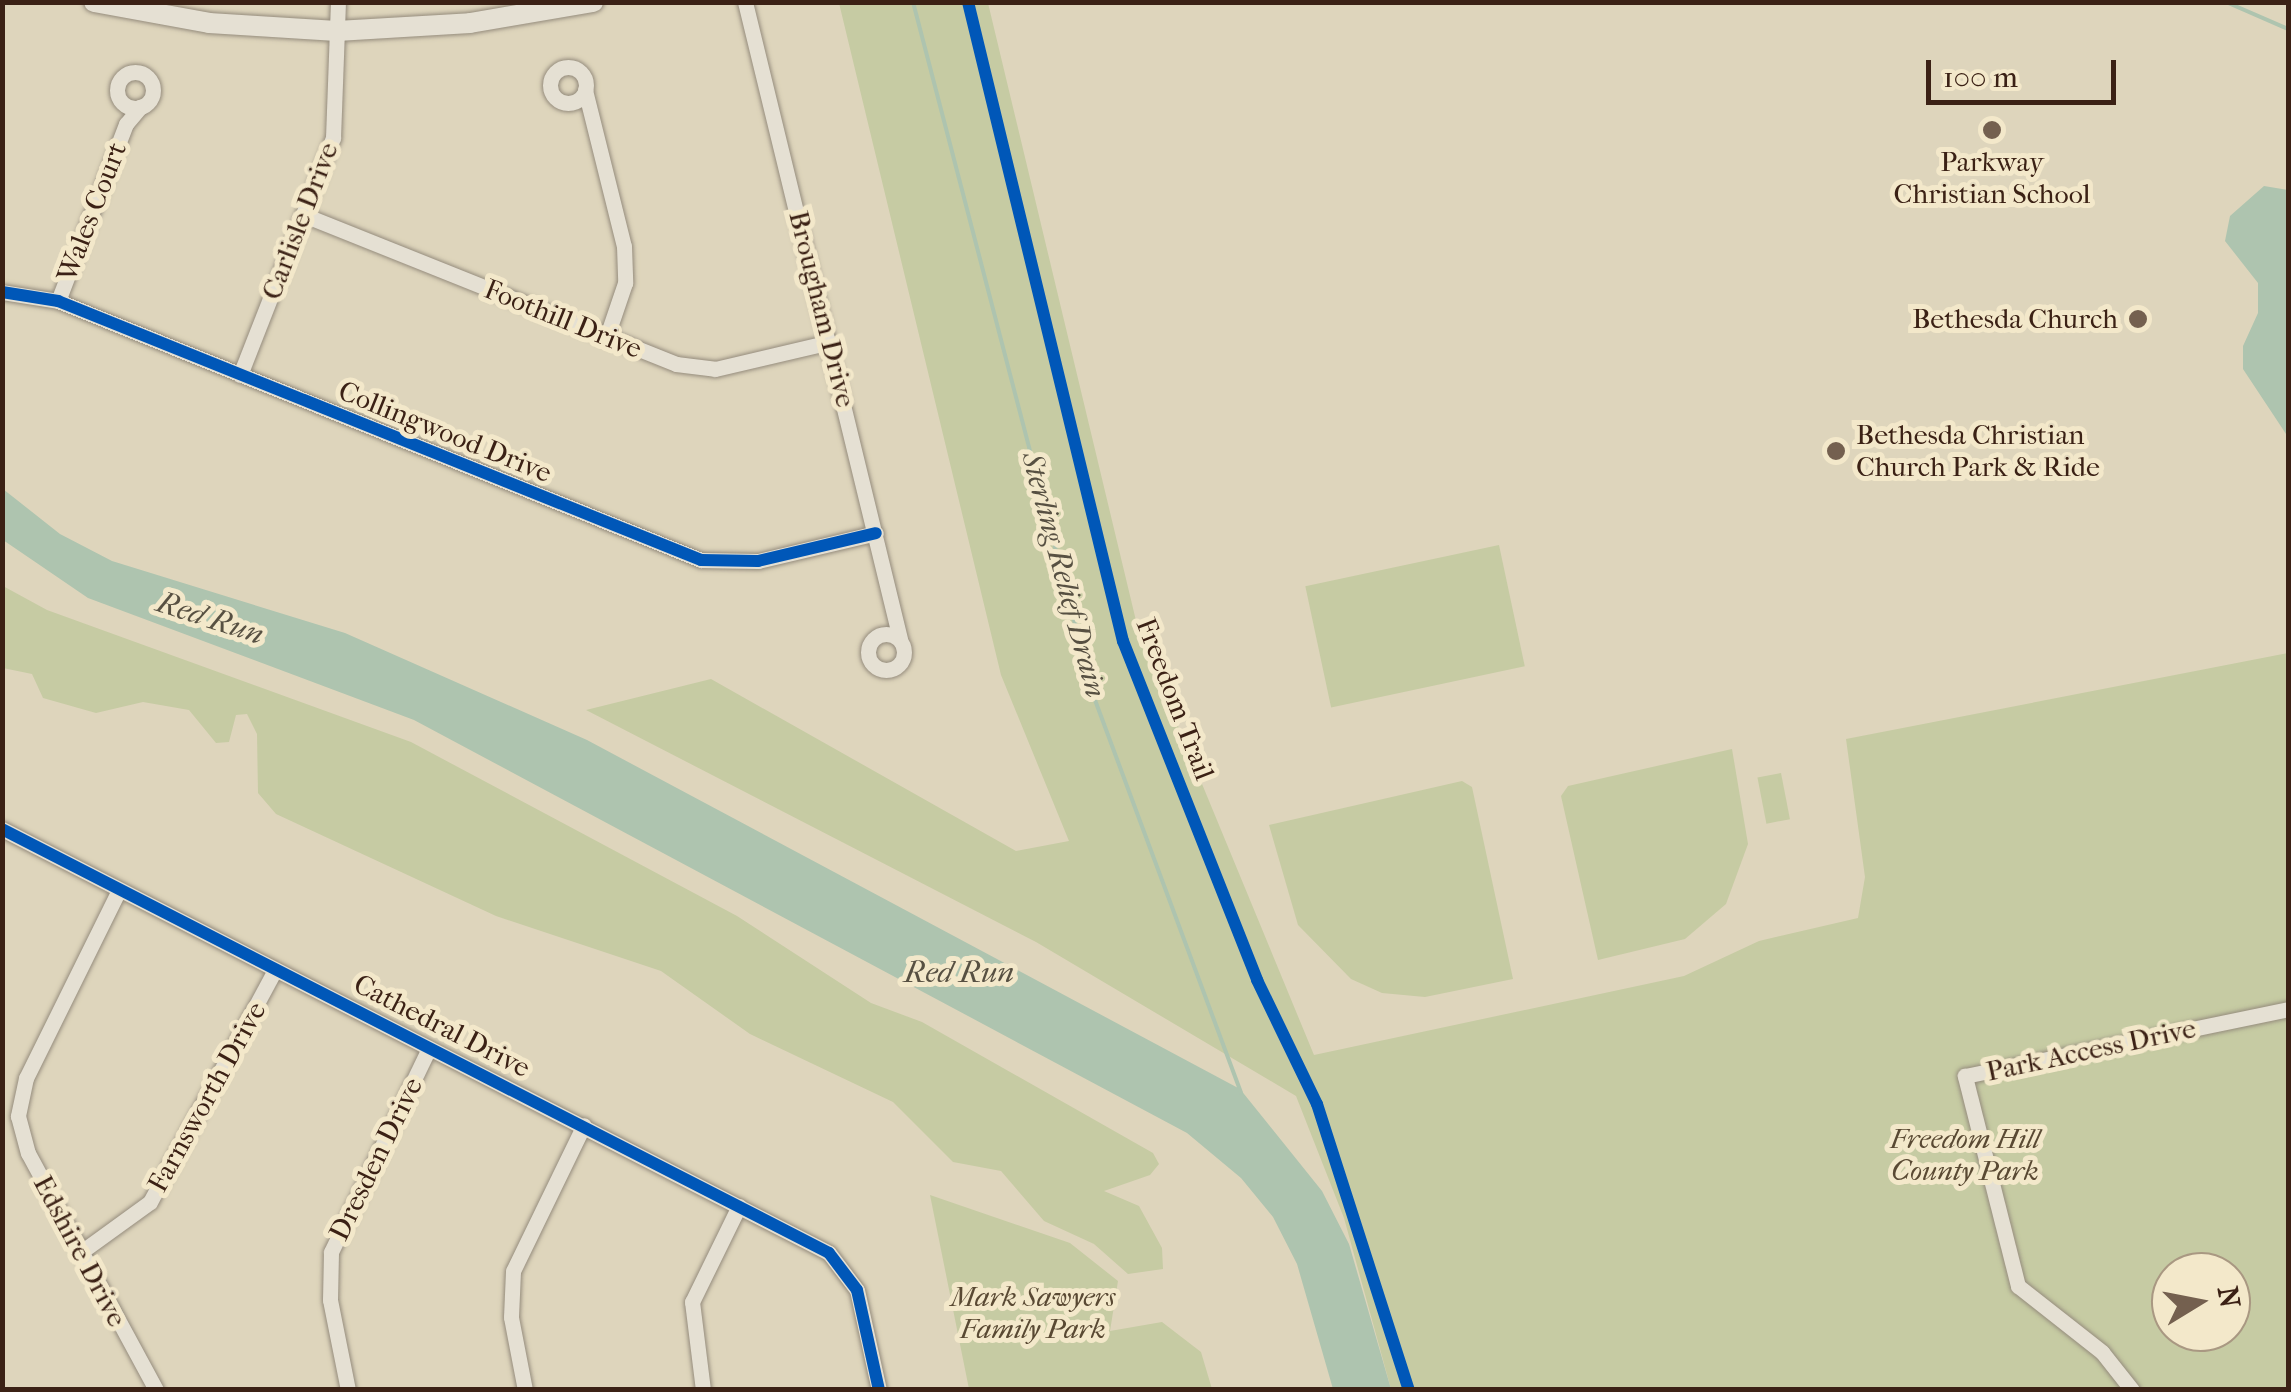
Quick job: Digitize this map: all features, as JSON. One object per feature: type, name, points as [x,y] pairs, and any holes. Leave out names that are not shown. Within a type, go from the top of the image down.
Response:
[{"type":"main road","points":[[94,2],[209,23],[337,31],[470,24],[594,2]]},
{"type":"street","name":"Carlisle Drive","points":[[240,375],[336,125],[338,2]]},
{"type":"street","name":"Brougham Drive","points":[[745,2],[900,639]]},
{"type":"street","points":[[589,113],[552,95],[555,72],[578,70],[624,246],[625,283],[606,336]]},
{"type":"street","name":"Wales Court","points":[[58,301],[126,124],[153,88],[138,72],[121,78],[120,101],[126,124]]},
{"type":"street","points":[[568,104],[585,90]]},
{"type":"street","name":"Wales Court","points":[[120,101],[142,106]]},
{"type":"street","name":"Foothill Drive","points":[[304,214],[676,364],[715,369],[830,342]]},
{"type":"street","name":"Collingwood Drive","points":[[2,292],[58,301],[701,560],[742,564],[876,533]]},
{"type":"street","points":[[878,635],[900,639],[901,662],[884,670],[868,654],[878,635],[893,617]]},
{"type":"street","name":"Cathedral Drive","points":[[2,828],[829,1253],[852,1277],[879,1390]]},
{"type":"street","name":"Edshire Drive","points":[[119,890],[20,1095],[28,1153],[156,1390]]},
{"type":"street","name":"Farnsworth Drive","points":[[81,1252],[150,1202],[276,970]]},
{"type":"street","name":"Park Access Drive","points":[[2132,1390],[2102,1352],[2018,1286],[2005,1252],[1965,1076],[2288,1009]]},
{"type":"street","name":"Dresden Drive","points":[[348,1390],[330,1300],[331,1252],[429,1048]]},
{"type":"street","points":[[525,1390],[511,1317],[513,1271],[584,1125]]},
{"type":"street","points":[[703,1390],[692,1302],[738,1206]]},
{"type":"green space","name":"Freedom Hill County Park","points":[[839,3],[988,3],[1138,629],[1314,1055],[1684,976],[1759,941],[1858,918],[1865,877],[1846,739],[2288,653],[2288,1389],[1391,1389],[1344,1218],[1296,1096],[1036,942],[586,710],[711,679],[1016,851],[1069,841],[1001,675]]},
{"type":"green space","points":[[1499,545],[1525,666],[1331,707],[1305,586]]},
{"type":"green space","points":[[3,586],[47,610],[411,742],[737,916],[871,1003],[922,1022],[1153,1153],[1159,1164],[1150,1175],[1104,1191],[1139,1206],[1162,1248],[1163,1269],[1128,1274],[1094,1244],[1044,1221],[1001,1171],[953,1162],[893,1102],[750,1034],[661,971],[496,916],[276,814],[258,793],[257,734],[247,714],[236,715],[229,742],[216,743],[189,710],[143,702],[96,713],[43,698],[32,674],[3,668]]},
{"type":"green space","points":[[1732,749],[1748,844],[1726,904],[1685,939],[1598,960],[1561,796],[1568,786]]},
{"type":"green space","points":[[1781,773],[1790,819],[1766,824],[1757,778]]},
{"type":"green space","points":[[1462,781],[1472,787],[1513,979],[1425,997],[1382,993],[1351,979],[1298,925],[1269,825]]},
{"type":"green space","name":"Mark Sawyers Family Park","points":[[930,1195],[1070,1243],[1118,1281],[1110,1331],[1162,1322],[1201,1352],[1212,1389],[969,1389]]},
{"type":"water","points":[[2264,186],[2288,190],[2288,437],[2243,369],[2243,346],[2258,313],[2258,283],[2225,241],[2230,216]]},
{"type":"water","name":"Red Run","points":[[3,489],[60,534],[112,561],[345,633],[587,740],[1240,1089],[1322,1191],[1349,1244],[1391,1389],[1333,1389],[1297,1264],[1273,1217],[1241,1178],[1187,1133],[414,720],[88,598],[3,540]]},
{"type":"waterway","name":"Sterling Relief Drain","points":[[913,2],[1095,700],[1241,1093]]},
{"type":"waterway","points":[[2226,2],[2288,29]]},
{"type":"cycle path","name":"Freedom Trail","points":[[968,2],[1123,641],[1257,980],[1317,1104],[1409,1390]]},
{"type":"cycle path","points":[[2,292],[58,301],[701,560],[758,561],[876,533]]},
{"type":"cycle path","points":[[2,829],[829,1253],[857,1290],[879,1390]]},
{"type":"place","name":"Parkway Christian School","points":[[1992,130]]},
{"type":"place","name":"Bethesda Church","points":[[2138,319]]},
{"type":"place","name":"Bethesda Christian Church Park & Ride","points":[[1836,451]]}]
